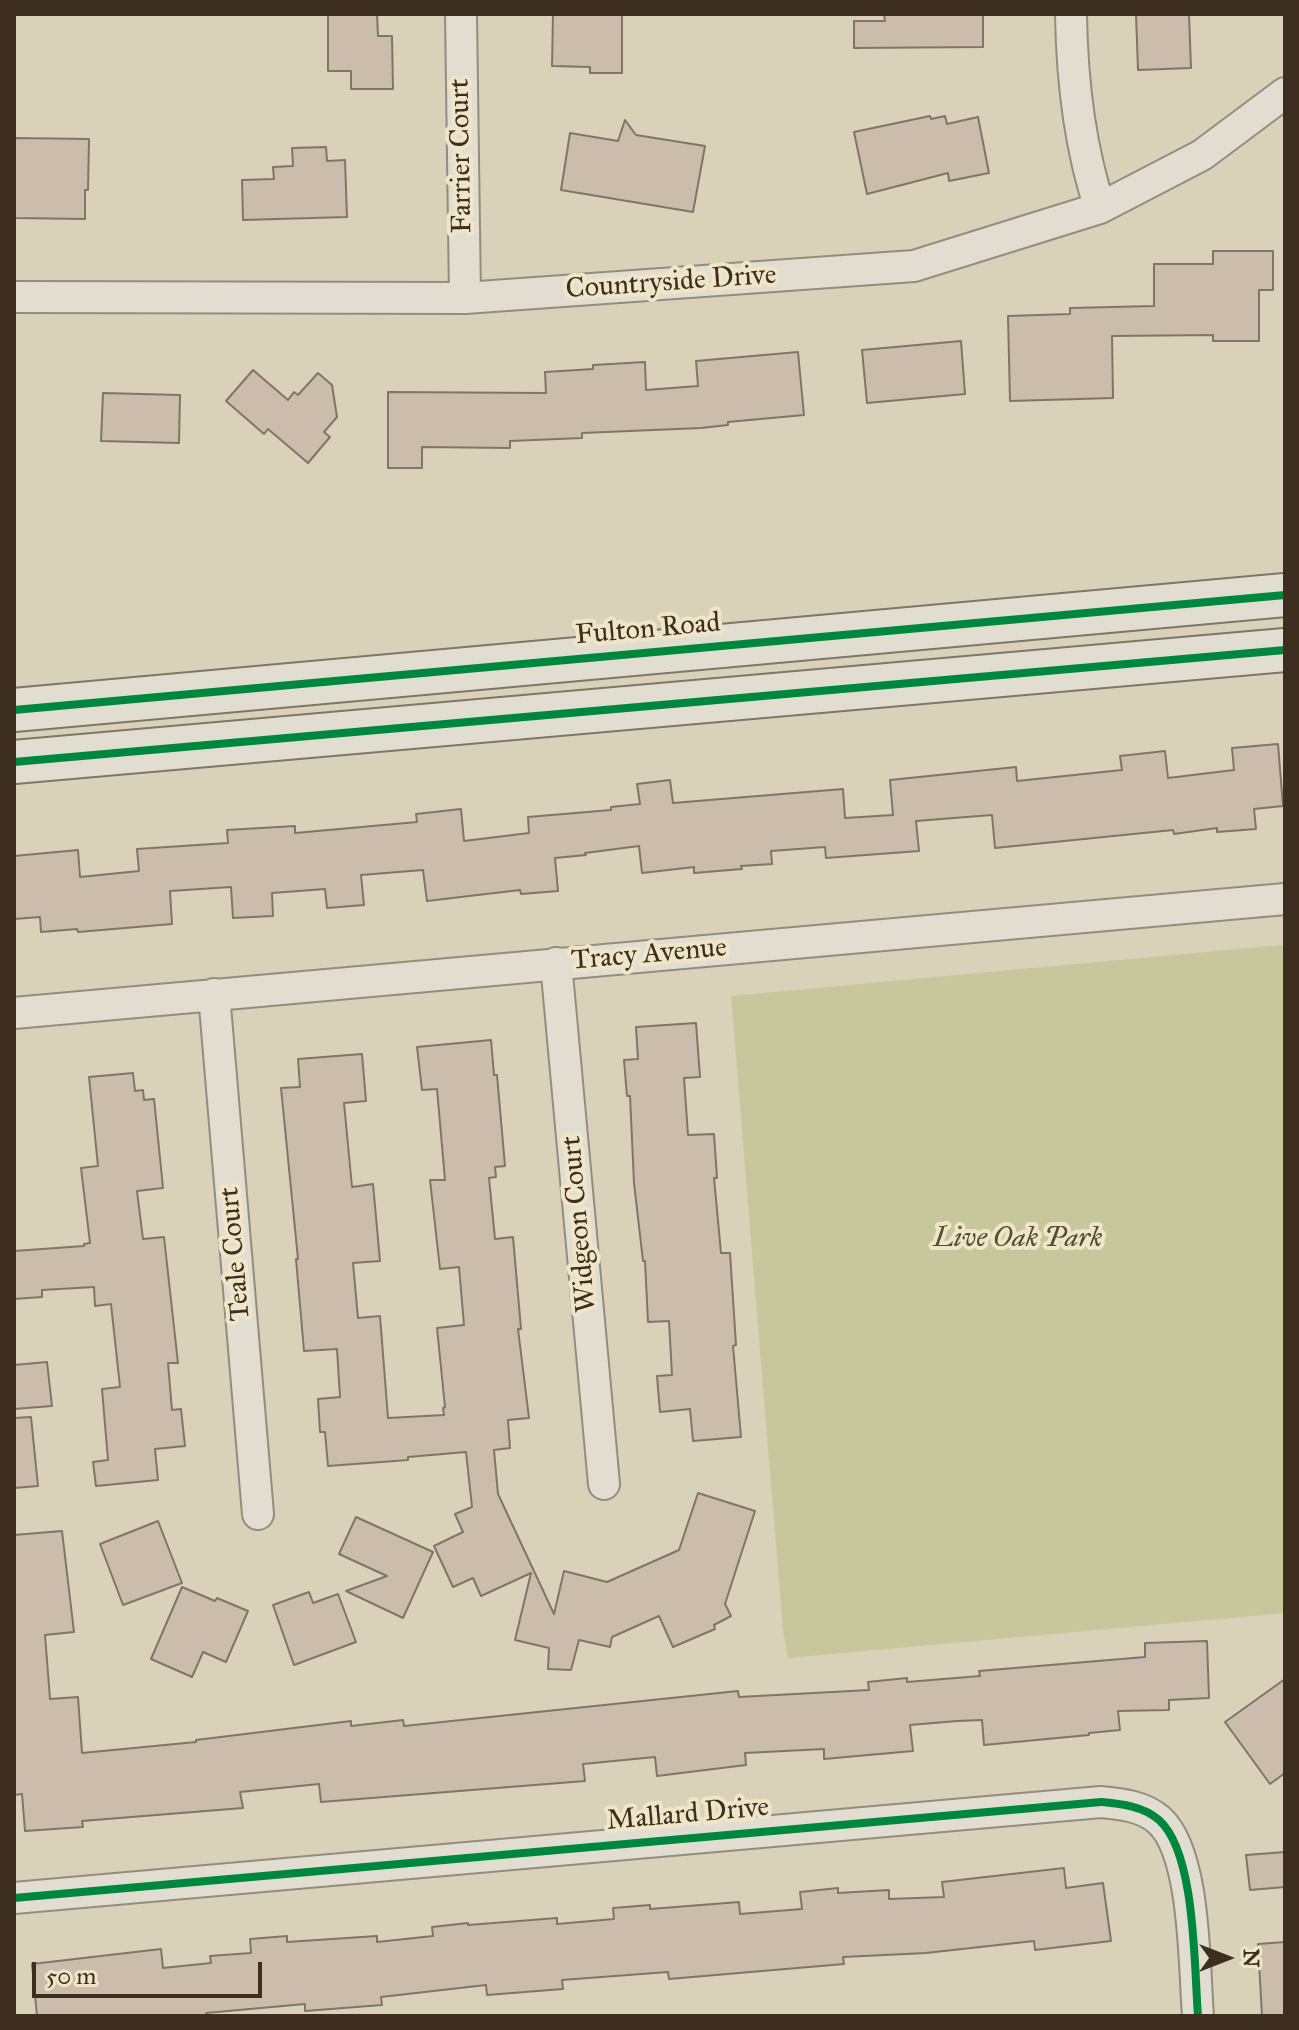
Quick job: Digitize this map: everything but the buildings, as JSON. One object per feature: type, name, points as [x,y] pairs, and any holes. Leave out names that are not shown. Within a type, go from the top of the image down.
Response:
[{"type":"main road","name":"Fulton Road","points":[[14,710],[1285,595]]},
{"type":"main road","points":[[14,762],[1285,650]]},
{"type":"street","name":"Farrier Court","points":[[461,14],[465,298]]},
{"type":"street","points":[[1071,14],[1072,73],[1088,172],[1100,208]]},
{"type":"street","name":"Countryside Drive","points":[[14,297],[465,298],[914,266],[1100,208],[1202,155],[1285,93]]},
{"type":"street","name":"Tracy Avenue","points":[[14,1013],[1285,899]]},
{"type":"street","name":"Widgeon Court","points":[[556,963],[604,1484]]},
{"type":"street","name":"Teale Court","points":[[214,994],[258,1514]]},
{"type":"street","name":"Mallard Drive","points":[[14,1898],[1101,1802],[1140,1809],[1157,1818],[1171,1833],[1181,1854],[1186,1875],[1198,2016]]},
{"type":"green space","name":"Live Oak Park","points":[[1281,945],[1285,948],[1285,1613],[788,1658],[783,1630],[731,996]]},
{"type":"cycle path","points":[[14,710],[1285,595]]},
{"type":"cycle path","points":[[14,762],[1285,650]]},
{"type":"cycle path","points":[[14,1898],[1101,1802],[1146,1812],[1159,1820],[1171,1836],[1187,1884],[1198,2016]]}]
